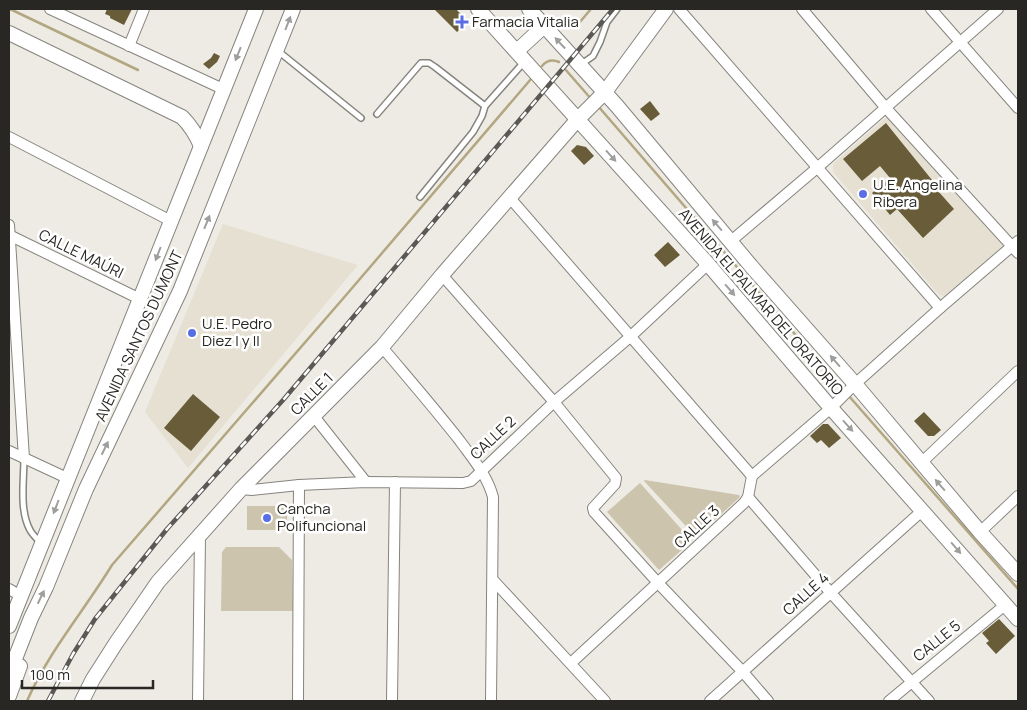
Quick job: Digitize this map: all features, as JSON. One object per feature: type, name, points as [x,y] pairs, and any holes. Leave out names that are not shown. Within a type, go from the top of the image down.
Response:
[{"type":"main road","name":"AVENIDA SANTOS DUMONT","points":[[9,638],[15,623],[12,619],[15,592],[42,545],[67,478],[256,9]]},
{"type":"main road","name":"AVENIDA SANTOS DUMONT","points":[[9,674],[30,618],[46,587],[86,489],[172,308],[294,9]]},
{"type":"main road","name":"AVENIDA EL PALMAR DEL ORATORIO","points":[[478,9],[522,52],[578,119],[835,403],[923,510],[1018,619]]},
{"type":"main road","name":"AVENIDA EL PALMAR DEL ORATORIO","points":[[529,9],[541,28],[580,65],[602,95],[731,241],[852,386],[1018,574]]},
{"type":"main road","name":"CALLE 1","points":[[82,701],[93,679],[158,582],[241,489],[382,347],[442,274],[578,119],[602,95],[666,9]]},
{"type":"main road","points":[[522,52],[541,28]]},
{"type":"main road","points":[[9,33],[182,117],[197,135],[201,146]]},
{"type":"main road","points":[[182,117],[213,115]]},
{"type":"main road","points":[[9,696],[33,630],[30,618]]},
{"type":"street","points":[[50,9],[223,90]]},
{"type":"street","points":[[129,46],[144,9]]},
{"type":"street","points":[[679,9],[940,308]]},
{"type":"street","points":[[802,9],[885,107],[1016,247],[940,308],[752,476],[748,497],[830,592],[929,701]]},
{"type":"street","points":[[931,9],[1018,108]]},
{"type":"street","points":[[731,241],[998,9]]},
{"type":"street","points":[[9,137],[171,221]]},
{"type":"street","points":[[510,198],[752,476]]},
{"type":"street","points":[[9,232],[12,344],[24,458]]},
{"type":"street","name":"CALLE MAÚRI","points":[[9,232],[140,299]]},
{"type":"street","name":"CALLE 2","points":[[241,489],[252,490],[299,485],[366,482],[471,481],[554,402],[630,336],[708,264]]},
{"type":"street","points":[[442,274],[554,402],[616,478],[615,484],[593,508],[594,512],[768,701]]},
{"type":"street","points":[[382,347],[441,416],[482,470],[490,487],[493,497],[491,701]]},
{"type":"street","points":[[921,463],[1018,371]]},
{"type":"street","points":[[313,415],[366,482]]},
{"type":"street","points":[[9,450],[67,478]]},
{"type":"street","points":[[392,701],[395,482]]},
{"type":"street","points":[[298,701],[299,485]]},
{"type":"street","points":[[980,532],[1018,496]]},
{"type":"street","name":"CALLE 3","points":[[571,663],[659,584],[748,497]]},
{"type":"street","name":"CALLE 4","points":[[710,701],[923,510]]},
{"type":"street","points":[[198,701],[200,536]]},
{"type":"street","points":[[493,580],[606,701]]},
{"type":"street","name":"CALLE 5","points":[[889,701],[1005,605]]},
{"type":"lane","points":[[580,65],[593,56],[597,50],[607,22],[617,9]]},
{"type":"lane","points":[[277,50],[361,118]]},
{"type":"lane","points":[[420,197],[473,132],[485,106],[522,52]]},
{"type":"lane","points":[[377,114],[421,63],[429,63],[435,67],[485,106]]},
{"type":"lane","points":[[24,458],[26,523],[42,545]]},
{"type":"shaded area","points":[[885,118],[892,118],[1002,243],[1003,246],[945,296],[939,295],[833,172],[833,164]]},
{"type":"shaded area","points":[[223,224],[358,265],[188,468],[145,412]]},
{"type":"shaded area","points":[[645,480],[739,495],[740,497],[696,537]]},
{"type":"shaded area","points":[[640,483],[692,541],[659,570],[607,512]]},
{"type":"shaded area","name":"Cancha Polifuncional","points":[[247,506],[287,506],[287,530],[247,530]]},
{"type":"shaded area","points":[[226,547],[279,547],[292,560],[293,611],[221,611],[222,552]]},
{"type":"building","points":[[107,9],[132,9],[124,25],[105,14]]},
{"type":"building","points":[[434,9],[456,9],[468,22],[457,32]]},
{"type":"building","points":[[214,53],[220,56],[217,62],[209,69],[203,64]]},
{"type":"building","points":[[650,101],[660,114],[651,121],[640,109]]},
{"type":"building","points":[[886,123],[932,180],[930,182],[954,209],[923,238],[897,209],[890,215],[872,193],[890,178],[880,166],[862,181],[843,159]]},
{"type":"building","points":[[577,145],[586,147],[594,156],[584,165],[571,151]]},
{"type":"building","points":[[668,242],[680,255],[665,267],[654,255]]},
{"type":"building","points":[[193,394],[220,417],[191,451],[164,428]]},
{"type":"building","points":[[924,412],[941,430],[934,436],[928,436],[914,421]]},
{"type":"building","points":[[823,424],[828,424],[841,438],[829,448],[821,440],[817,443],[810,436]]},
{"type":"building","points":[[999,619],[1015,636],[996,654],[986,643],[989,641],[982,633]]},
{"type":"waterway","points":[[10,9],[138,70]]},
{"type":"waterway","points":[[579,23],[591,9]]},
{"type":"waterway","points":[[542,66],[550,61],[559,62]]},
{"type":"waterway","points":[[565,69],[592,100]]},
{"type":"waterway","points":[[27,701],[56,648],[112,565],[531,79]]},
{"type":"waterway","points":[[598,106],[844,391]]},
{"type":"waterway","points":[[848,395],[1018,589]]},
{"type":"railway","points":[[48,701],[73,654],[95,619],[167,529],[284,399],[613,9]]},
{"type":"place","name":"Farmacia Vitalia","points":[[462,22]]},
{"type":"place","name":"U.E. Angelina Ribera","points":[[863,194]]},
{"type":"place","name":"U.E. Pedro Diez I y II","points":[[192,333]]},
{"type":"place","name":"Cancha Polifuncional","points":[[267,518]]}]
